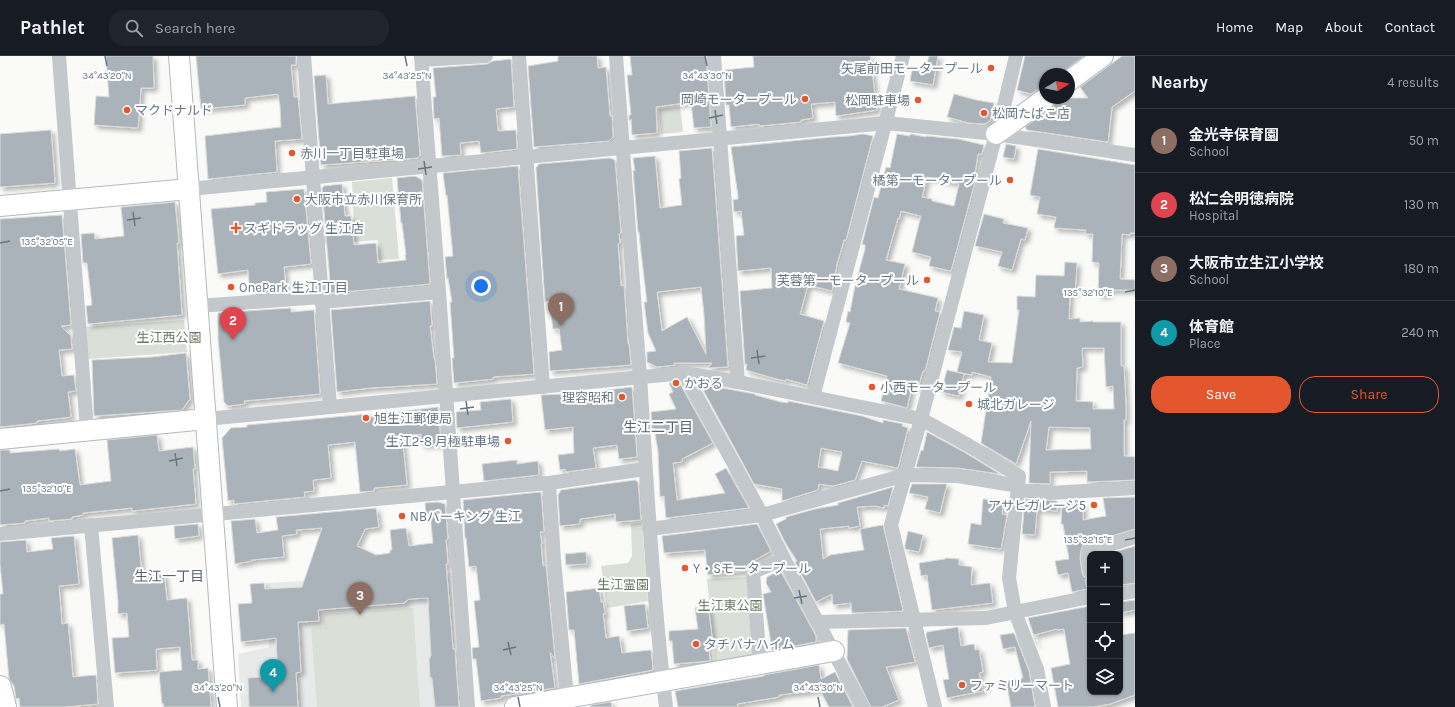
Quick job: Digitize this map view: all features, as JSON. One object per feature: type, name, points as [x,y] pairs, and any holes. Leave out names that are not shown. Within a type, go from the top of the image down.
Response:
[{"type":"highway","points":[[0,687],[5,707]]},
{"type":"street","points":[[59,56],[87,430]]},
{"type":"street","points":[[179,56],[227,707]]},
{"type":"street","points":[[304,56],[330,407]]},
{"type":"street","points":[[468,707],[422,58],[486,56]]},
{"type":"street","points":[[519,56],[543,387]]},
{"type":"street","points":[[616,56],[624,148],[649,529],[657,629],[666,707]]},
{"type":"street","points":[[714,56],[738,382]]},
{"type":"street","points":[[813,397],[903,56]]},
{"type":"street","points":[[935,707],[891,525],[1004,129],[1004,106],[1016,56]]},
{"type":"street","points":[[1075,77],[1103,56]]},
{"type":"street","points":[[1004,129],[1039,103]]},
{"type":"street","points":[[0,206],[886,123],[1004,129],[1135,155]]},
{"type":"street","points":[[198,306],[439,292]]},
{"type":"street","points":[[684,373],[762,514],[784,559],[863,707]]},
{"type":"street","points":[[0,439],[684,373],[738,382],[921,419],[968,444],[1019,476],[1009,578],[1015,612],[1037,669],[1044,707]]},
{"type":"street","points":[[0,534],[549,483],[645,469]]},
{"type":"street","points":[[649,529],[762,514],[905,475],[958,476],[1013,485],[1018,490],[1050,493],[1135,488]]},
{"type":"street","points":[[549,483],[554,560],[567,698]]},
{"type":"street","points":[[91,525],[107,707]]},
{"type":"street","points":[[1092,551],[1135,537]]},
{"type":"street","points":[[760,665],[753,572],[784,559]]},
{"type":"street","points":[[1123,593],[1135,591]]},
{"type":"street","points":[[818,622],[986,618],[1087,598]]},
{"type":"street","points":[[515,707],[834,651]]},
{"type":"shaded area","points":[[451,573],[457,707],[241,707],[238,654],[269,647],[266,583]]},
{"type":"green space","points":[[680,107],[683,132],[661,134],[659,109]]},
{"type":"green space","points":[[392,178],[399,259],[379,260],[378,240],[324,244],[323,231],[354,229],[352,182]]},
{"type":"green space","name":"生江西公園","points":[[184,320],[187,352],[88,359],[86,327]]},
{"type":"green space","name":"生江霊園","points":[[642,523],[648,601],[607,608],[601,566],[628,563],[632,556],[631,524]]},
{"type":"green space","name":"生江東公園","points":[[748,577],[754,652],[750,658],[715,664],[707,579]]},
{"type":"green space","points":[[413,608],[420,707],[317,707],[311,628],[324,627],[323,614]]},
{"type":"building","points":[[106,56],[153,56],[154,88],[141,88],[138,128],[94,125],[96,96],[109,97]]},
{"type":"building","points":[[196,56],[296,56],[296,65],[291,65],[294,97],[298,97],[302,139],[275,141],[277,172],[208,179],[205,136],[281,127],[280,106],[278,94],[245,98],[245,105],[201,109]]},
{"type":"building","points":[[558,56],[597,56],[598,68],[606,67],[613,137],[609,141],[534,147],[528,66],[558,61]]},
{"type":"building","points":[[630,56],[706,56],[711,127],[694,128],[691,102],[656,107],[657,133],[632,135],[631,119],[629,121],[629,115],[631,115],[627,75],[632,75]]},
{"type":"building","points":[[753,56],[870,56],[877,110],[836,116],[835,102],[811,104],[813,118],[801,120],[801,122],[731,127],[729,105],[726,105],[724,70],[754,67]]},
{"type":"building","points":[[929,56],[938,56],[933,85],[910,81],[912,70],[925,72]]},
{"type":"building","points":[[1025,56],[1084,56],[1068,68],[1039,68],[1039,89],[1031,94],[1017,90]]},
{"type":"building","points":[[1122,56],[1135,56],[1135,91],[1112,107],[1108,142],[1027,130],[1025,127],[1053,107],[1055,104],[1075,104],[1075,98],[1088,98],[1080,87]]},
{"type":"building","points":[[511,59],[514,107],[496,109],[498,131],[516,130],[517,149],[481,153],[479,141],[460,143],[461,155],[442,156],[439,118],[434,119],[433,97],[436,97],[433,68],[487,64],[493,61]]},
{"type":"building","points":[[326,75],[328,104],[415,96],[420,155],[418,158],[321,165],[314,76]]},
{"type":"building","points":[[954,94],[994,103],[990,121],[985,124],[969,123],[947,117]]},
{"type":"building","points":[[51,130],[55,183],[0,187],[0,134]]},
{"type":"building","points":[[863,134],[873,136],[846,240],[844,240],[837,264],[832,291],[808,285],[800,314],[824,321],[807,385],[786,379],[786,381],[769,377],[746,370],[747,364],[745,365],[740,291],[772,288],[771,268],[738,271],[736,236],[744,235],[741,211],[734,212],[733,200],[738,199],[738,196],[731,147]]},
{"type":"building","points":[[897,134],[958,139],[984,145],[982,154],[978,154],[975,173],[977,174],[951,271],[929,266],[931,257],[912,252],[921,216],[901,211],[899,219],[898,218],[886,260],[905,264],[899,289],[938,298],[935,311],[940,312],[925,371],[923,371],[918,387],[912,386],[907,408],[881,401],[887,376],[838,363],[850,323],[846,322],[848,311],[850,312],[865,249],[865,245],[862,244],[874,197],[878,198],[886,167],[890,168]],"holes":[[[927,177],[959,184],[954,206],[922,197]]]},
{"type":"building","points":[[1006,144],[1016,146],[1014,159],[1003,157]]},
{"type":"building","points":[[712,148],[728,367],[708,368],[712,363],[674,363],[675,365],[657,367],[647,362],[647,352],[656,351],[648,333],[644,302],[647,302],[638,232],[633,158],[655,156],[660,208],[682,205],[679,179],[681,178],[679,151]],"holes":[[[701,287],[706,354],[687,317],[662,331],[657,292]]]},
{"type":"building","points":[[1038,149],[1135,165],[1135,233],[1130,233],[1130,235],[1122,234],[1120,279],[1135,280],[1135,290],[1108,290],[1108,295],[1098,295],[1099,263],[1092,262],[1093,234],[1085,234],[1086,230],[1054,228],[1056,217],[1037,214],[1040,197],[1030,195]]},
{"type":"building","points":[[610,158],[615,160],[621,233],[619,234],[620,243],[618,244],[621,286],[624,285],[631,365],[550,371],[549,352],[562,350],[559,329],[553,329],[549,301],[545,302],[536,168],[539,164]]},
{"type":"building","points":[[518,166],[534,374],[493,377],[493,379],[454,383],[452,358],[454,358],[450,302],[452,302],[448,278],[447,279],[445,257],[453,256],[447,195],[446,196],[443,173]]},
{"type":"building","points":[[415,176],[422,180],[430,284],[331,293],[322,188],[324,186],[342,184],[345,216],[351,216],[354,245],[376,243],[378,263],[406,260],[397,178]]},
{"type":"building","points":[[304,189],[311,264],[284,267],[286,291],[250,294],[248,270],[218,274],[211,209],[255,205],[255,203],[267,202],[266,192]]},
{"type":"building","points":[[175,202],[179,243],[177,243],[182,315],[88,324],[86,306],[92,305],[87,263],[83,263],[81,234],[94,233],[95,239],[124,236],[121,207]]},
{"type":"building","points":[[984,214],[1004,219],[1003,223],[1028,228],[1025,240],[1021,239],[1012,270],[998,266],[1002,252],[975,246]]},
{"type":"building","points":[[62,215],[71,325],[61,326],[71,336],[72,349],[59,350],[62,376],[74,375],[76,391],[68,392],[71,417],[0,427],[0,219]]},
{"type":"building","points":[[1065,262],[1077,263],[1075,293],[1070,293],[1069,319],[1080,318],[1080,322],[1121,322],[1121,366],[1124,366],[1126,406],[1126,420],[1124,420],[1124,456],[1135,457],[1135,480],[1087,482],[1087,471],[1050,472],[1050,484],[1029,483],[1031,421],[1016,464],[981,443],[991,377],[972,372],[972,375],[957,372],[962,352],[948,350],[954,327],[961,328],[964,311],[984,315],[979,340],[992,343],[988,362],[1012,363],[1019,310],[1017,310],[1017,296],[1035,297],[1036,275],[1064,276]],"holes":[[[1082,348],[1104,348],[1106,387],[1113,386],[1114,409],[1093,409],[1093,402],[1076,401],[1077,368],[1083,367]],[[1049,427],[1090,428],[1091,449],[1046,450]]]},
{"type":"building","points":[[430,301],[432,326],[430,326],[437,384],[370,388],[337,392],[331,310]]},
{"type":"building","points":[[291,308],[291,312],[314,310],[320,394],[244,401],[245,404],[228,406],[224,402],[218,338],[218,313]]},
{"type":"building","points":[[186,353],[190,399],[182,410],[94,416],[92,360],[152,357]]},
{"type":"building","points":[[947,370],[964,374],[959,396],[941,392]]},
{"type":"building","points":[[679,382],[713,443],[682,459],[682,462],[673,463],[677,500],[725,493],[715,474],[726,468],[749,508],[666,518],[664,496],[660,497],[658,451],[654,428],[652,429],[651,412],[676,409],[669,394],[673,392],[669,383]]},
{"type":"building","points":[[700,384],[755,394],[781,402],[788,403],[788,401],[862,416],[883,423],[883,420],[903,424],[902,426],[908,428],[898,468],[862,461],[855,480],[833,486],[819,484],[818,490],[782,501],[782,489],[754,484]],"holes":[[[821,448],[842,452],[838,471],[818,467]]]},
{"type":"building","points":[[632,387],[637,457],[619,459],[617,445],[593,448],[596,468],[566,472],[565,469],[560,470],[558,455],[574,453],[573,427],[545,430],[541,395],[566,395]]},
{"type":"building","points":[[511,399],[513,422],[457,428],[456,412],[481,410],[480,402]]},
{"type":"building","points":[[438,407],[441,444],[422,445],[421,434],[402,436],[407,485],[374,488],[374,491],[360,492],[355,442],[328,445],[331,478],[313,480],[314,491],[304,492],[305,497],[234,504],[234,500],[228,501],[222,438],[231,428],[247,427],[247,425],[368,414],[372,417],[399,415],[398,412]]},
{"type":"building","points":[[927,432],[1000,474],[958,468],[916,467],[921,450],[923,451]]},
{"type":"building","points":[[157,435],[159,451],[193,447],[196,504],[132,511],[132,508],[83,513],[83,515],[72,517],[72,519],[49,521],[49,518],[25,521],[25,523],[0,525],[0,450],[10,450],[10,453],[75,449],[80,485],[111,481],[107,440]]},
{"type":"building","points":[[517,460],[517,464],[538,461],[539,475],[484,481],[482,464]]},
{"type":"building","points":[[635,480],[638,482],[641,520],[616,522],[615,514],[580,519],[580,524],[560,526],[558,495],[561,490]]},
{"type":"building","points":[[912,484],[947,484],[940,513],[925,509],[928,497],[909,493]]},
{"type":"building","points":[[893,487],[888,506],[884,505],[884,508],[875,506],[857,507],[860,526],[820,529],[823,559],[830,555],[864,550],[860,529],[883,525],[903,611],[852,613],[851,603],[833,605],[832,594],[816,602],[795,562],[797,561],[776,524],[786,519],[786,517],[815,509],[838,505],[838,503]]},
{"type":"building","points":[[541,492],[544,532],[540,532],[543,566],[546,565],[555,659],[550,652],[555,688],[501,696],[501,698],[481,701],[476,659],[473,659],[472,648],[479,647],[474,601],[480,600],[476,566],[469,567],[465,538],[463,500]]},
{"type":"building","points":[[1135,497],[1135,529],[1083,545],[1080,558],[1082,573],[1084,577],[1087,578],[1085,580],[1087,589],[1072,592],[1068,573],[1058,575],[1055,561],[1069,559],[1063,524],[1061,524],[1062,503],[1083,503],[1083,520],[1106,516],[1103,498]]},
{"type":"building","points":[[983,499],[1003,501],[1002,514],[1007,515],[1001,549],[968,544],[971,523],[981,525]]},
{"type":"building","points":[[1025,499],[1057,501],[1057,511],[1037,509],[1035,535],[1022,534]]},
{"type":"building","points":[[438,502],[445,504],[448,539],[446,540],[448,564],[446,564],[453,649],[455,649],[459,707],[435,707],[432,678],[430,677],[429,659],[431,656],[428,598],[409,599],[404,603],[318,610],[319,621],[298,622],[301,672],[296,673],[298,707],[249,707],[248,678],[278,676],[276,638],[241,642],[238,604],[252,603],[250,584],[264,583],[265,589],[302,587],[322,528],[296,530],[297,534],[282,536],[284,557],[251,560],[252,561],[235,564],[231,521],[255,519],[257,533],[278,530],[276,517],[376,508],[379,527],[365,529],[357,546],[376,555],[390,553],[390,550],[392,550],[390,530],[406,528],[409,546],[433,543],[430,514],[426,515],[425,503]]},
{"type":"building","points":[[198,524],[199,536],[175,539],[174,526]]},
{"type":"building","points":[[757,524],[771,551],[748,564],[745,571],[708,575],[705,550],[664,553],[662,536]]},
{"type":"building","points":[[908,531],[923,535],[919,552],[905,549]]},
{"type":"building","points":[[138,535],[142,576],[164,574],[167,600],[187,598],[192,660],[198,660],[198,669],[208,668],[211,707],[164,707],[163,703],[162,704],[159,672],[182,670],[180,647],[156,649],[157,670],[115,673],[112,638],[129,637],[127,613],[118,614],[112,538]]},
{"type":"building","points":[[74,536],[79,584],[59,586],[62,624],[68,623],[73,677],[96,675],[98,704],[64,707],[20,707],[19,698],[16,699],[14,686],[9,679],[4,624],[0,625],[0,594],[3,594],[0,564],[0,542],[26,540],[27,552],[53,549],[51,538]]},
{"type":"building","points":[[1135,546],[1135,583],[1123,585],[1123,551],[1118,551]]},
{"type":"building","points":[[586,552],[587,564],[566,565],[565,554]]},
{"type":"building","points":[[945,558],[959,559],[959,565],[972,567],[971,585],[990,583],[993,603],[932,610],[927,575],[921,576],[919,563]]},
{"type":"building","points":[[780,570],[816,636],[816,642],[772,650],[763,594],[771,592],[766,583],[767,577]]},
{"type":"building","points":[[599,588],[605,614],[603,614],[606,638],[619,636],[622,653],[651,650],[653,670],[579,684],[574,630],[569,630],[566,592]]},
{"type":"building","points":[[1135,600],[1135,610],[1123,612],[1123,602]]},
{"type":"building","points":[[645,604],[648,628],[627,631],[624,606]]},
{"type":"building","points":[[708,606],[713,644],[708,641],[710,661],[674,664],[672,641],[669,641],[669,631],[698,629],[695,608]]},
{"type":"building","points":[[1087,607],[1087,695],[1123,695],[1123,635],[1135,633],[1135,695],[1110,704],[1093,707],[1058,707],[1051,668],[1070,664],[1064,629],[1057,629],[1034,635],[1037,645],[1028,618]]},
{"type":"building","points":[[958,627],[961,646],[974,644],[975,650],[979,649],[983,672],[979,673],[983,691],[947,698],[943,680],[949,679],[943,645],[929,648],[926,635],[927,632]]},
{"type":"building","points":[[906,628],[915,662],[886,667],[899,700],[882,707],[871,707],[847,659],[848,630]]},
{"type":"building","points":[[1014,633],[1029,671],[1035,707],[1011,707],[1006,681],[1023,678],[1015,647],[1003,649],[1000,635]]},
{"type":"building","points":[[819,665],[821,679],[835,672],[853,707],[829,707],[820,690],[779,695],[779,697],[737,704],[738,707],[678,707],[675,691]]},
{"type":"building","points":[[611,702],[612,707],[591,707],[591,705]]},
{"type":"place","name":"矢尾前田モータープール","points":[[991,68]]},
{"type":"place","name":"岡崎モータープール","points":[[805,99]]},
{"type":"place","name":"松岡駐車場","points":[[918,100]]},
{"type":"place","name":"マクドナルド","points":[[127,110]]},
{"type":"place","name":"松岡たばこ店","points":[[984,113]]},
{"type":"place","name":"赤川一丁目駐車場","points":[[292,153]]},
{"type":"place","name":"橘第一モータープール","points":[[1010,180]]},
{"type":"place","name":"大阪市立赤川保育所","points":[[297,199]]},
{"type":"place","name":"スギドラッグ 生江店","points":[[236,228]]},
{"type":"place","name":"芙蓉第一モータープール","points":[[927,280]]},
{"type":"place","name":"OnePark 生江1丁目","points":[[231,287]]},
{"type":"place","name":"金光寺保育園","points":[[561,326]]},
{"type":"place","name":"松仁会明徳病院","points":[[233,340]]},
{"type":"place","name":"かおる","points":[[676,383]]},
{"type":"place","name":"小西モータープール","points":[[872,387]]},
{"type":"place","name":"理容昭和","points":[[622,397]]},
{"type":"place","name":"城北ガレージ","points":[[969,404]]},
{"type":"place","name":"旭生江郵便局","points":[[366,418]]},
{"type":"place","name":"生江2-8 月極駐車場","points":[[508,441]]},
{"type":"place","name":"アサヒガレージ5","points":[[1094,505]]},
{"type":"place","name":"NBパーキング 生江","points":[[402,516]]},
{"type":"place","name":"Y・Sモータープール","points":[[685,568]]},
{"type":"place","name":"大阪市立生江小学校","points":[[360,615]]},
{"type":"place","name":"タチバナハイム","points":[[696,644]]},
{"type":"place","name":"ファミリーマート","points":[[962,685]]},
{"type":"place","name":"体育館","points":[[273,692]]},
{"type":"district","name":"生江二丁目","points":[[658,427]]},
{"type":"district","name":"生江一丁目","points":[[169,576]]}]
